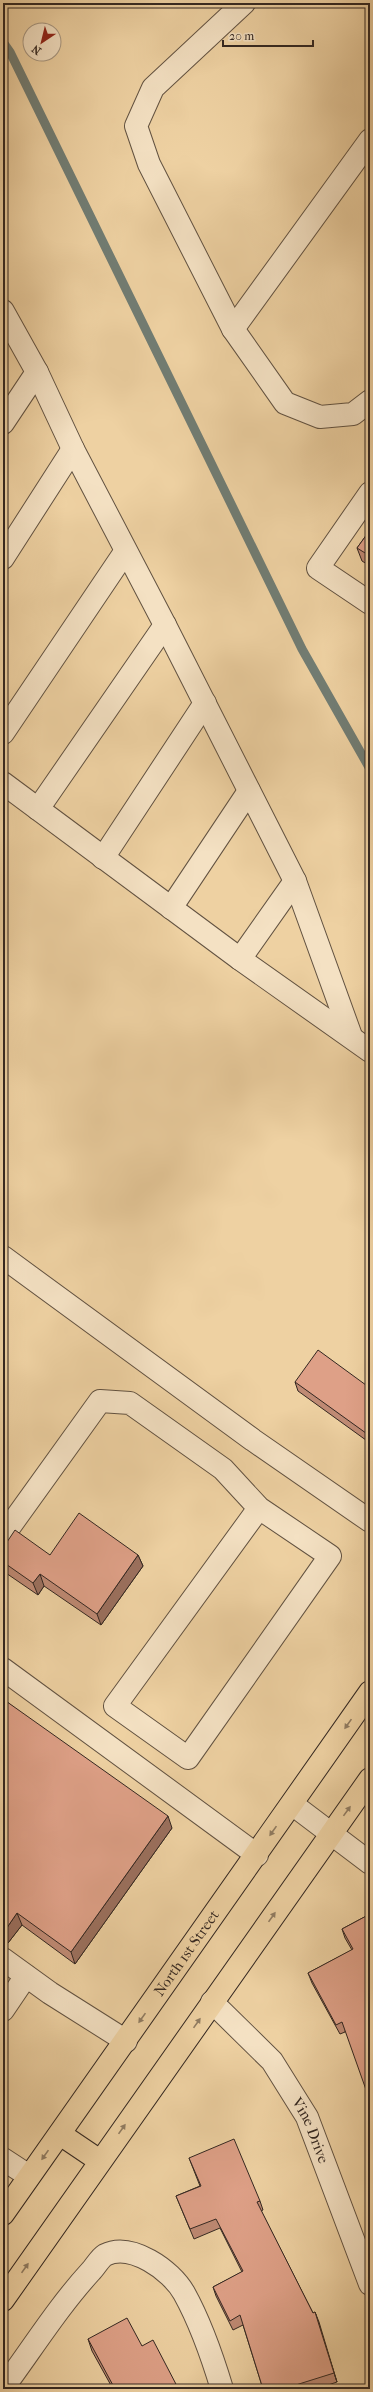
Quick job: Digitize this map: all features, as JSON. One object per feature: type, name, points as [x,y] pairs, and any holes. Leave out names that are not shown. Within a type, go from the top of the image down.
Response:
[{"type":"main road","name":"North 1st Street","points":[[3,2214],[257,1855],[370,1692]]},
{"type":"main road","points":[[3,2300],[370,1779]]},
{"type":"main road","points":[[60,2134],[100,2161]]},
{"type":"street","points":[[244,3],[152,88],[136,126],[149,164],[233,329],[285,403],[320,417],[353,414],[370,401]]},
{"type":"street","points":[[233,329],[370,140]]},
{"type":"street","points":[[3,311],[37,372],[72,449],[125,552],[165,625],[295,881],[320,955],[351,1036]]},
{"type":"street","points":[[3,423],[37,372]]},
{"type":"street","points":[[3,558],[72,449]]},
{"type":"street","points":[[370,493],[318,568],[370,603]]},
{"type":"street","points":[[3,733],[125,552]]},
{"type":"street","points":[[38,809],[165,625]]},
{"type":"street","points":[[103,858],[205,704]]},
{"type":"street","points":[[3,783],[240,959],[351,1036],[370,1051]]},
{"type":"street","points":[[171,908],[249,791]]},
{"type":"street","points":[[240,959],[295,881]]},
{"type":"street","points":[[3,1256],[253,1440],[370,1521]]},
{"type":"street","points":[[3,1536],[100,1401],[130,1403],[223,1469],[259,1508],[330,1556],[188,1758],[115,1706],[259,1508]]},
{"type":"street","points":[[3,1669],[257,1855]]},
{"type":"street","points":[[292,1804],[370,1863]]},
{"type":"street","points":[[3,1960],[126,2041]]},
{"type":"street","points":[[3,2010],[26,1976]]},
{"type":"street","name":"Vine Drive","points":[[212,2002],[272,2061],[306,2117],[370,2284]]},
{"type":"street","points":[[3,2158],[29,2176]]},
{"type":"street","points":[[3,2388],[77,2286],[104,2256],[122,2252],[139,2254],[164,2272],[183,2292],[216,2367],[222,2389]]},
{"type":"building","points":[[370,530],[370,556],[357,548]]},
{"type":"building","points":[[318,1350],[370,1388],[370,1436],[295,1382]]},
{"type":"building","points":[[79,1513],[138,1555],[97,1614],[40,1574],[33,1583],[3,1562],[3,1548],[15,1530],[50,1555]]},
{"type":"building","points":[[3,1699],[168,1816],[71,1952],[17,1913],[4,1932],[3,1931]]},
{"type":"building","points":[[370,1914],[370,2101],[342,2022],[336,2025],[308,1973],[353,1949],[342,1929]]},
{"type":"building","points":[[234,2139],[260,2201],[257,2202],[313,2313],[315,2312],[334,2373],[283,2389],[263,2389],[240,2315],[230,2321],[213,2287],[243,2271],[216,2219],[190,2229],[176,2196],[201,2186],[189,2158]]},
{"type":"building","points":[[127,2318],[142,2346],[153,2340],[178,2388],[115,2389],[88,2339]]},
{"type":"waterway","points":[[3,42],[10,52],[302,649],[370,769]]}]
